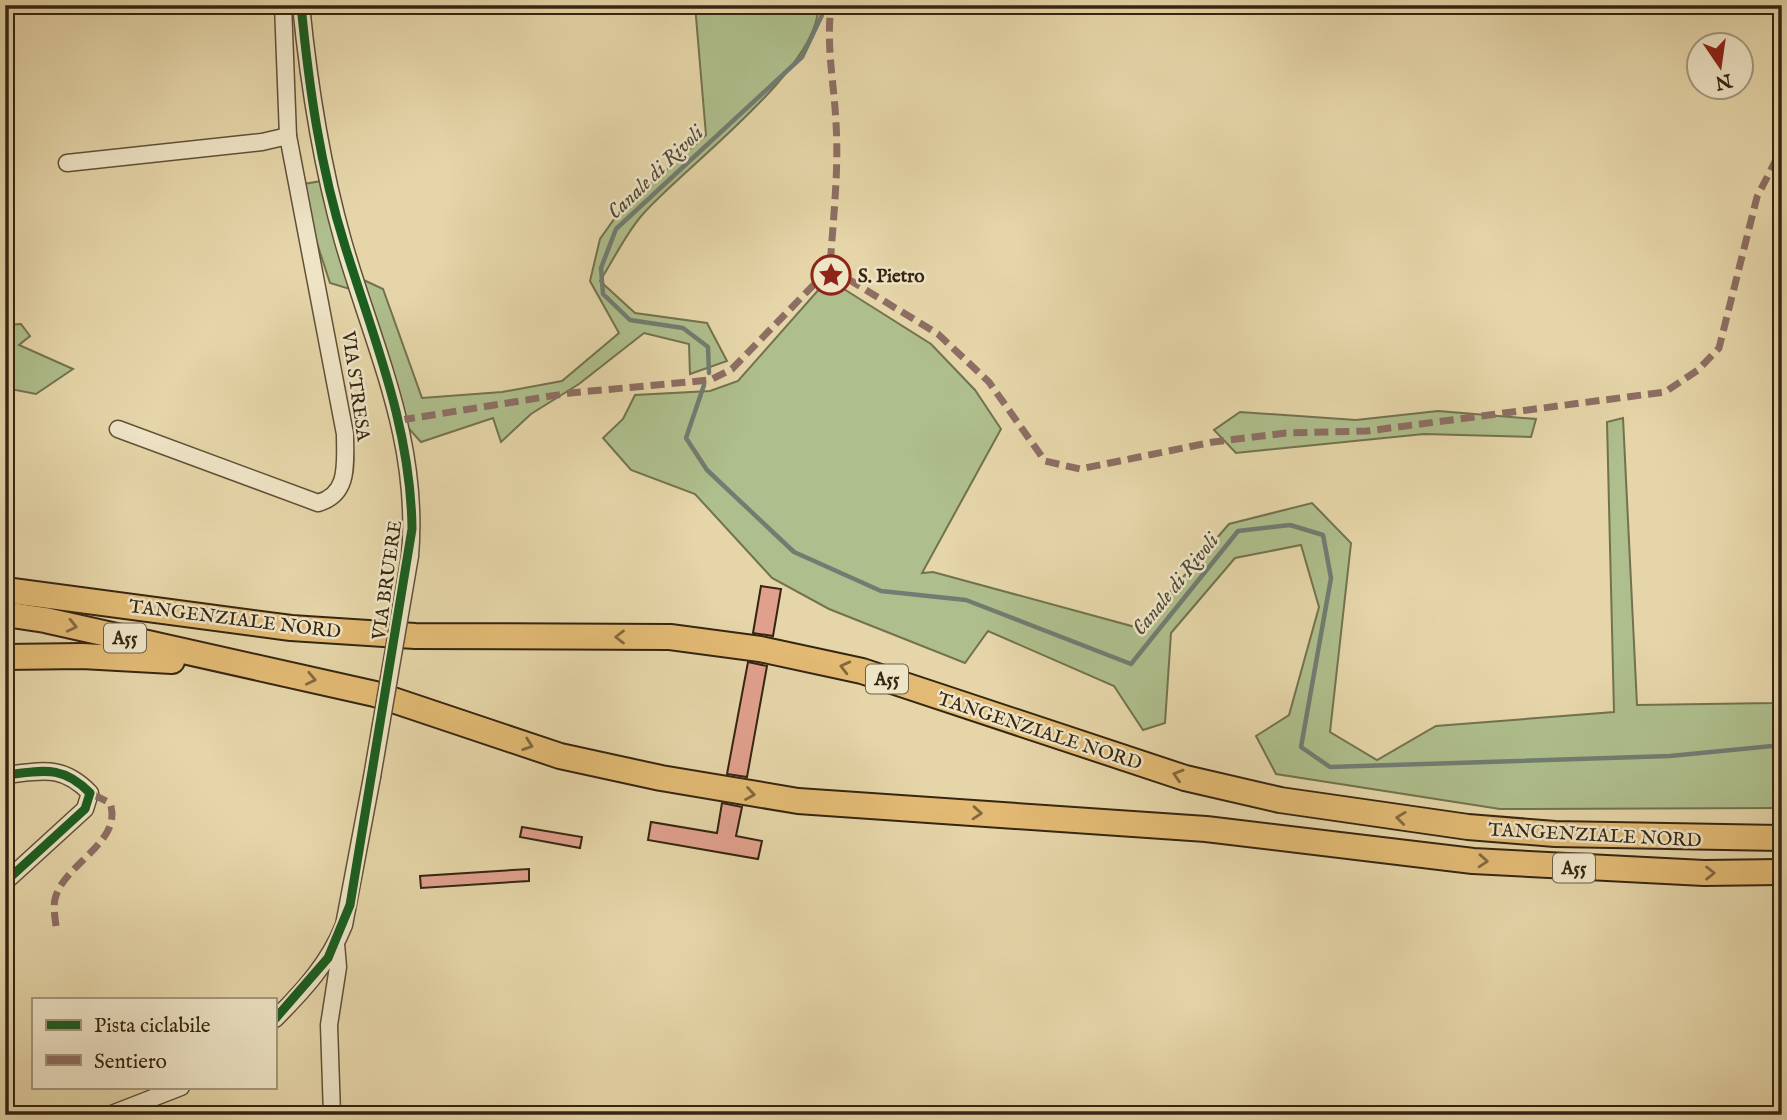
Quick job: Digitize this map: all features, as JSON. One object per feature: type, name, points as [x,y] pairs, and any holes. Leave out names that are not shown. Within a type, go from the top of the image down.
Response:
[{"type":"highway","name":"A55","points":[[5,582],[50,593]]},
{"type":"highway","name":"A55","points":[[5,590],[50,593]]},
{"type":"highway","name":"TANGENZIALE NORD","points":[[50,593],[290,628],[415,636],[670,637],[760,649],[862,671],[1185,778],[1280,800],[1468,827],[1555,834],[1629,838],[1782,838]]},
{"type":"highway","name":"A55","points":[[5,614],[45,620],[244,665]]},
{"type":"highway","name":"A55","points":[[5,657],[82,656],[244,665]]},
{"type":"highway","name":"TANGENZIALE NORD","points":[[244,665],[375,694],[560,756],[662,778],[798,801],[1206,829],[1487,862],[1704,873],[1782,872]]},
{"type":"street","name":"VIA STRESA","points":[[118,429],[318,503],[333,499],[340,488],[345,465],[345,434],[328,331],[288,136],[283,5]]},
{"type":"street","name":"VIA BRUERE","points":[[276,1018],[316,975],[336,944],[350,905],[410,556],[412,500],[401,420],[344,244],[323,165],[310,93],[301,5]]},
{"type":"street","points":[[67,163],[262,142],[288,136]]},
{"type":"street","points":[[5,775],[48,771],[74,777],[90,793],[85,809],[5,882]]},
{"type":"street","points":[[332,1115],[329,1024],[338,967],[336,944]]},
{"type":"street","points":[[109,1115],[178,1088]]},
{"type":"green space","points":[[695,5],[818,5],[813,30],[798,57],[747,116],[643,214],[600,281],[635,313],[707,323],[727,361],[690,374],[689,344],[644,333],[579,384],[531,414],[501,442],[493,418],[421,442],[401,420],[360,292],[330,283],[298,185],[327,180],[355,276],[383,289],[422,398],[502,392],[562,381],[619,333],[590,281],[600,239],[622,208],[706,135]]},
{"type":"green space","points":[[828,279],[931,344],[975,390],[1001,429],[922,573],[933,572],[1139,628],[1229,524],[1312,503],[1351,543],[1330,732],[1377,760],[1436,726],[1614,712],[1607,422],[1623,418],[1637,705],[1774,703],[1782,696],[1782,808],[1500,809],[1276,774],[1256,736],[1289,715],[1319,607],[1301,545],[1235,558],[1171,633],[1165,723],[1143,730],[1114,686],[988,631],[965,663],[829,609],[772,578],[695,494],[631,470],[603,438],[623,419],[635,395],[710,391],[738,381]]},
{"type":"green space","points":[[21,324],[30,336],[19,345],[73,369],[36,394],[5,388],[5,325]]},
{"type":"green space","points":[[1438,411],[1536,419],[1531,437],[1424,434],[1236,453],[1214,430],[1240,412],[1356,420]]},
{"type":"building","points":[[761,586],[781,589],[773,636],[753,633]]},
{"type":"building","points":[[748,662],[767,666],[747,777],[727,774]]},
{"type":"building","points":[[722,803],[742,807],[736,836],[762,841],[758,859],[648,840],[651,822],[717,833]]},
{"type":"building","points":[[522,827],[582,837],[580,848],[520,837]]},
{"type":"building","points":[[529,869],[529,881],[421,888],[420,876]]},
{"type":"waterway","name":"Canale di Rivoli","points":[[709,373],[708,347],[683,328],[630,320],[603,294],[601,268],[616,229],[802,57],[822,15],[822,5]]},
{"type":"waterway","name":"Canale di Rivoli","points":[[704,385],[686,438],[707,470],[794,552],[881,591],[966,600],[1131,664],[1238,531],[1290,525],[1323,535],[1331,578],[1301,747],[1330,767],[1670,756],[1782,745]]},
{"type":"marked path","points":[[401,420],[570,393],[710,380],[732,369],[830,268],[837,159],[830,51],[831,5]]},
{"type":"marked path","points":[[830,268],[938,334],[989,382],[1045,461],[1080,469],[1213,442],[1286,433],[1367,431],[1665,392],[1698,370],[1719,348],[1757,197],[1782,148]]},
{"type":"marked path","points":[[56,926],[54,902],[60,886],[101,841],[112,817],[110,803],[90,793]]},
{"type":"cycle path","points":[[276,1018],[328,958],[350,905],[412,529],[410,492],[398,420],[379,350],[336,216],[322,157],[301,5]]},
{"type":"cycle path","points":[[5,775],[41,771],[61,774],[70,777],[90,793],[85,809],[5,882]]},
{"type":"place","name":"S. Pietro","points":[[831,275]]}]
